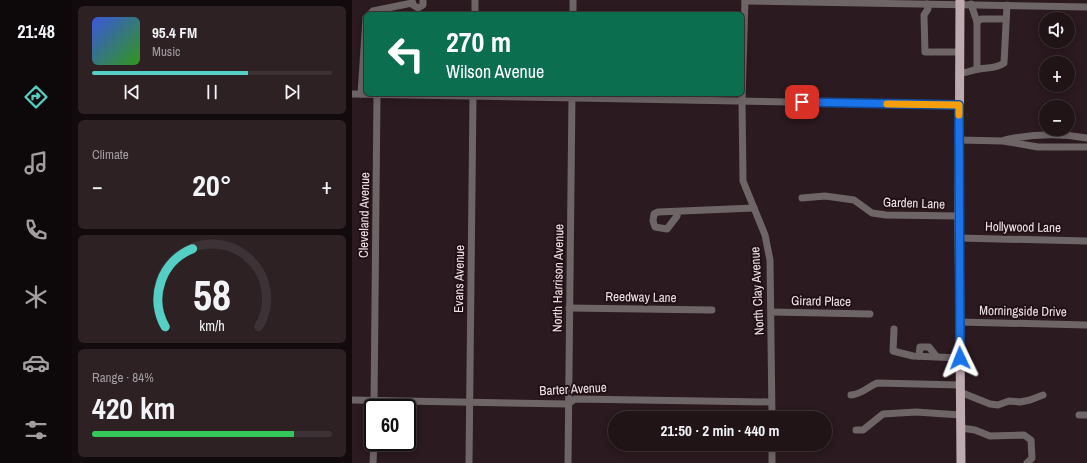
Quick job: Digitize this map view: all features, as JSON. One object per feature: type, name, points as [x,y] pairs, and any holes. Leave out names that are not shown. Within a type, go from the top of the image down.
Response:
[{"type":"main road","points":[[960,2],[958,216],[961,463]]},
{"type":"street","points":[[372,12],[412,1],[414,6],[420,7],[423,5],[424,0]]},
{"type":"street","points":[[475,0],[475,12]]},
{"type":"street","points":[[573,0],[573,12]]},
{"type":"street","points":[[745,1],[960,2],[971,4],[1007,5],[1028,3],[1087,7]]},
{"type":"street","name":"North Clay Avenue","points":[[744,95],[745,1]]},
{"type":"street","points":[[931,3],[924,15],[925,52],[960,52]]},
{"type":"street","points":[[971,4],[977,22],[976,69]]},
{"type":"street","points":[[960,73],[969,73],[976,69],[999,67],[1004,63],[1007,5]]},
{"type":"street","points":[[977,22],[981,19],[1006,19]]},
{"type":"street","points":[[361,94],[364,48]]},
{"type":"street","points":[[352,94],[364,94]]},
{"type":"street","name":"Cleveland Avenue","points":[[374,399],[377,96]]},
{"type":"street","name":"Evans Avenue","points":[[469,463],[474,96]]},
{"type":"street","name":"North Harrison Avenue","points":[[568,463],[572,96]]},
{"type":"street","points":[[600,96],[742,101],[959,105]]},
{"type":"street","name":"North Clay Avenue","points":[[744,96],[742,101],[743,180],[768,247],[772,312],[772,411]]},
{"type":"street","points":[[1003,141],[1031,136],[1057,135],[1087,138]]},
{"type":"street","points":[[959,140],[1003,141],[1038,147],[1087,147]]},
{"type":"street","name":"Garden Lane","points":[[802,198],[825,196],[854,200],[872,213],[886,216],[958,216]]},
{"type":"street","points":[[678,212],[754,208]]},
{"type":"street","name":"Hollywood Lane","points":[[959,238],[1087,241]]},
{"type":"street","name":"Reedway Lane","points":[[569,308],[712,310]]},
{"type":"street","name":"Girard Place","points":[[772,312],[870,314]]},
{"type":"street","name":"Morningside Drive","points":[[959,322],[1087,325]]},
{"type":"street","points":[[894,329],[893,351],[902,354],[920,356],[960,358]]},
{"type":"street","points":[[851,395],[861,394],[869,387],[878,383],[960,389],[990,404],[998,405],[1009,401],[1020,402],[1030,400],[1043,395]]},
{"type":"street","name":"Barter Avenue","points":[[416,403],[470,402],[568,404],[575,399],[772,402]]},
{"type":"street","name":"Barter Avenue","points":[[352,400],[364,402]]},
{"type":"street","points":[[856,430],[862,430],[883,414],[916,412],[960,415]]},
{"type":"street","points":[[1079,415],[1087,415]]},
{"type":"street","points":[[960,428],[976,430],[990,436],[1024,435],[1031,440],[1032,446],[1032,458],[1027,463]]},
{"type":"street","points":[[373,463],[374,451]]},
{"type":"street","points":[[772,451],[772,463]]},
{"type":"slow traffic","points":[[887,104],[959,105],[959,115]]},
{"type":"route","points":[[802,102],[959,105],[958,216],[960,358]]}]
